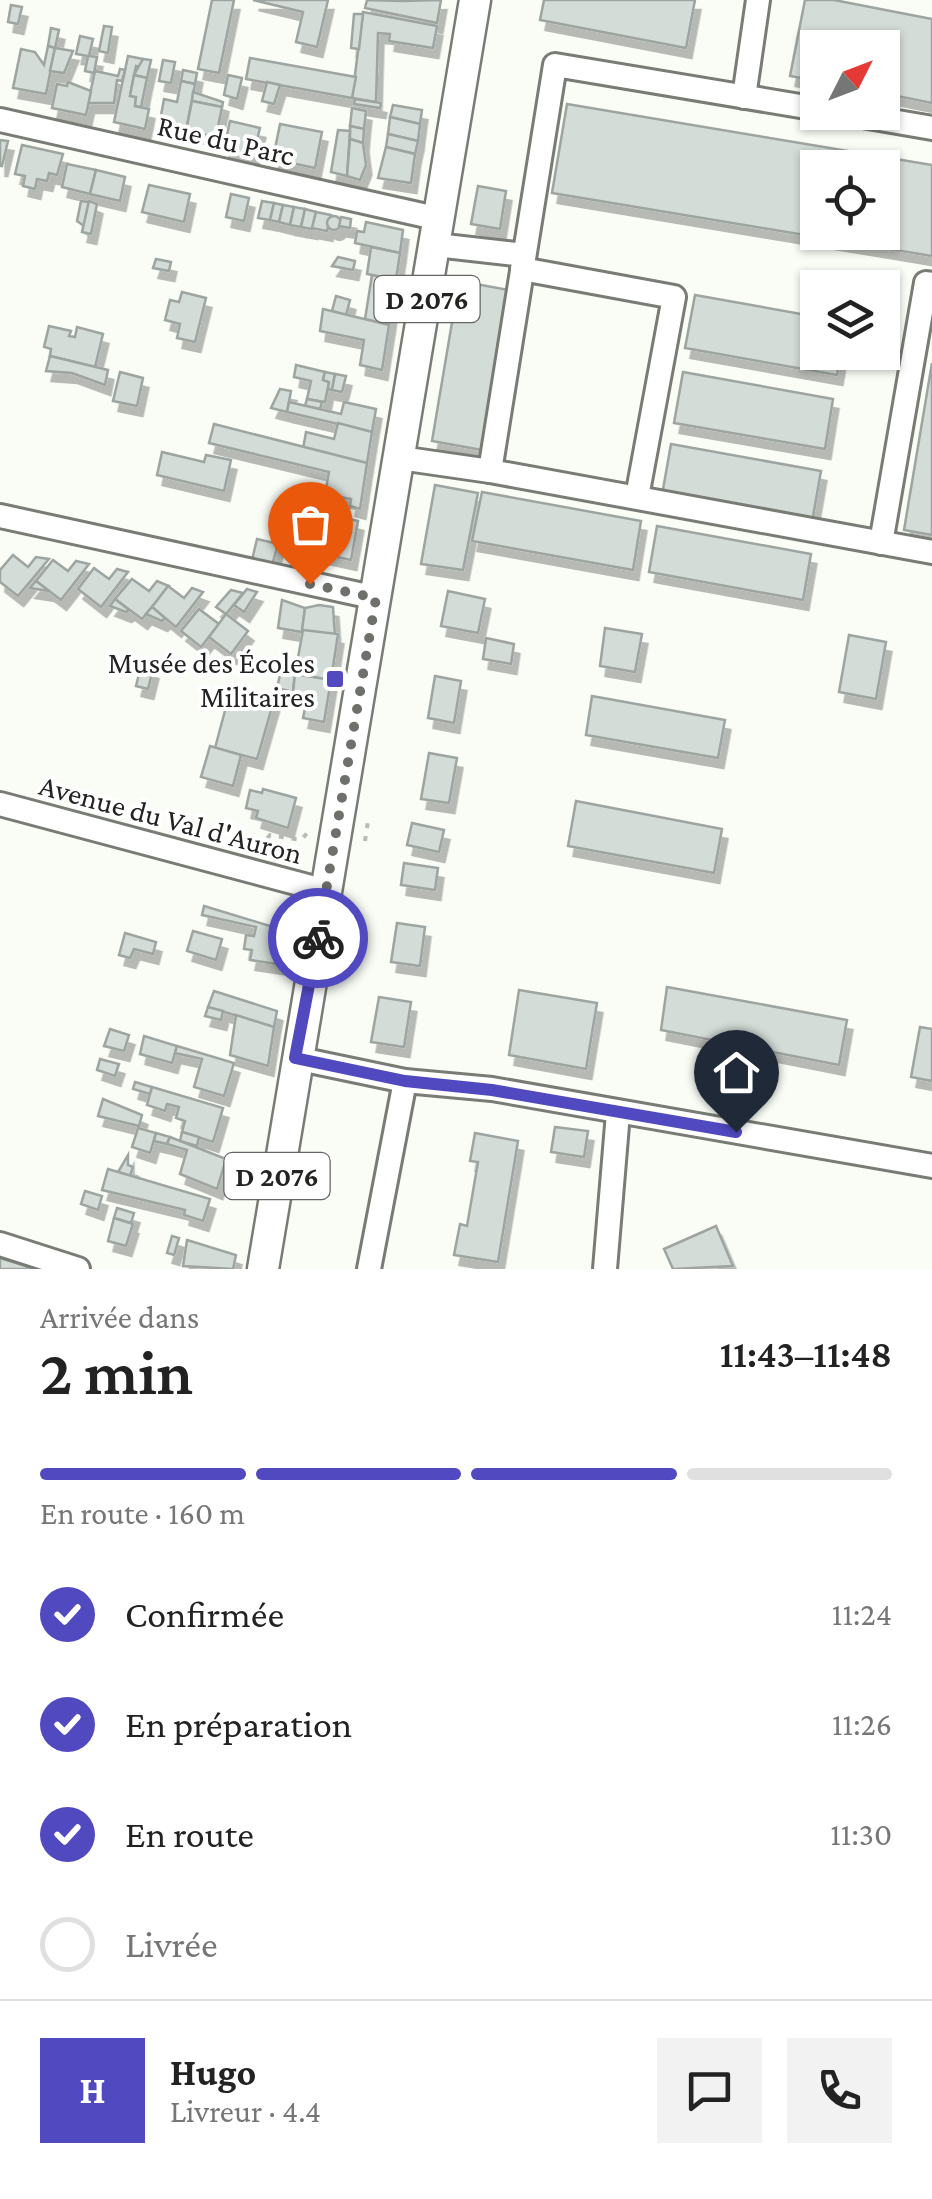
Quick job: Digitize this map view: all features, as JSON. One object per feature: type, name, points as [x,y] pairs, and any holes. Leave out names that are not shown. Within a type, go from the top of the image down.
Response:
[{"type":"main road","name":"D 2076","points":[[263,1269],[295,1058],[475,0]]},
{"type":"street","points":[[744,97],[758,0]]},
{"type":"street","points":[[490,471],[555,66],[800,106]]},
{"type":"street","name":"Rue du Parc","points":[[0,120],[438,232],[523,262],[674,297],[637,498]]},
{"type":"street","points":[[900,122],[932,128]]},
{"type":"street","points":[[881,543],[926,283],[932,284]]},
{"type":"street","points":[[400,458],[932,552]]},
{"type":"street","points":[[0,516],[376,598]]},
{"type":"street","name":"Avenue du Val d'Auron","points":[[0,804],[326,891]]},
{"type":"street","points":[[295,1058],[405,1081],[492,1090],[932,1166]]},
{"type":"street","points":[[369,1269],[405,1081]]},
{"type":"street","points":[[605,1269],[618,1112]]},
{"type":"street","points":[[0,1244],[78,1269]]},
{"type":"path","points":[[259,851],[264,837],[301,840],[306,830],[314,831]]},
{"type":"building","points":[[212,0],[234,0],[219,73],[198,69]]},
{"type":"building","points":[[253,0],[328,0],[317,47],[296,42],[303,12]]},
{"type":"building","points":[[367,0],[441,0],[437,23],[365,8]]},
{"type":"building","points":[[544,0],[695,0],[686,48],[540,20]]},
{"type":"building","points":[[805,0],[834,0],[932,19],[932,103],[900,97],[900,30],[800,30],[800,78],[790,76]]},
{"type":"building","points":[[11,5],[22,7],[18,24],[8,22]]},
{"type":"building","points":[[363,12],[437,26],[433,48],[389,41],[390,34],[378,33],[376,102],[352,98]]},
{"type":"building","points":[[354,14],[363,14],[359,49],[351,48]]},
{"type":"building","points":[[104,26],[112,27],[108,53],[99,51]]},
{"type":"building","points":[[51,28],[59,30],[55,48],[48,46]]},
{"type":"building","points":[[80,36],[93,39],[89,56],[97,57],[94,73],[85,71],[88,56],[76,54]]},
{"type":"building","points":[[48,46],[55,48],[46,94],[13,88],[21,49],[35,52],[44,65]]},
{"type":"building","points":[[55,48],[73,51],[64,73],[50,71]]},
{"type":"building","points":[[128,56],[143,59],[141,67],[136,66],[130,96],[136,97],[135,106],[149,109],[145,129],[114,122]]},
{"type":"building","points":[[250,58],[356,77],[352,98],[246,79]]},
{"type":"building","points":[[143,59],[151,60],[147,78],[134,75]]},
{"type":"building","points":[[163,60],[175,62],[171,83],[159,81]]},
{"type":"building","points":[[120,69],[125,70],[122,81],[117,80],[114,103],[88,103],[95,71],[118,76]]},
{"type":"building","points":[[183,70],[197,73],[195,84],[181,81]]},
{"type":"building","points":[[134,75],[147,78],[141,107],[135,106],[136,97],[130,96]]},
{"type":"building","points":[[228,75],[242,78],[237,99],[224,95]]},
{"type":"building","points":[[181,81],[195,84],[186,131],[159,126],[164,99],[177,102]]},
{"type":"building","points":[[68,82],[91,91],[86,115],[52,108],[57,84],[67,86]]},
{"type":"building","points":[[267,82],[280,85],[274,104],[262,101]]},
{"type":"building","points":[[193,92],[223,102],[222,107],[192,101]]},
{"type":"building","points":[[355,99],[381,103],[380,108],[354,104]]},
{"type":"building","points":[[192,101],[222,107],[216,137],[186,131]]},
{"type":"building","points":[[567,104],[842,150],[800,150],[800,234],[552,193]]},
{"type":"building","points":[[393,105],[422,110],[420,124],[390,117]]},
{"type":"building","points":[[352,108],[366,111],[364,129],[350,126]]},
{"type":"building","points":[[390,117],[420,124],[418,141],[388,134]]},
{"type":"building","points":[[230,121],[260,128],[253,155],[224,148]]},
{"type":"building","points":[[280,124],[322,132],[315,168],[273,159]]},
{"type":"building","points":[[350,126],[364,129],[363,143],[350,139]]},
{"type":"building","points":[[338,130],[350,131],[347,176],[331,172]]},
{"type":"building","points":[[388,134],[418,141],[415,154],[386,147]]},
{"type":"building","points":[[350,139],[363,143],[366,165],[360,180],[347,176]]},
{"type":"building","points":[[0,140],[8,141],[2,166],[0,166]]},
{"type":"building","points":[[22,145],[63,154],[57,175],[49,173],[47,181],[37,179],[35,189],[23,186],[25,176],[15,174]]},
{"type":"building","points":[[386,147],[415,154],[411,183],[378,178]]},
{"type":"building","points":[[900,160],[932,165],[932,256],[896,250],[900,250]]},
{"type":"building","points":[[67,164],[96,170],[90,194],[62,187]]},
{"type":"building","points":[[96,170],[125,177],[120,201],[90,194]]},
{"type":"building","points":[[149,185],[190,194],[184,222],[142,212]]},
{"type":"building","points":[[478,186],[506,191],[500,229],[471,224]]},
{"type":"building","points":[[231,194],[249,198],[244,221],[226,217]]},
{"type":"building","points":[[81,201],[89,202],[84,226],[77,221]]},
{"type":"building","points":[[89,201],[97,204],[91,234],[82,232]]},
{"type":"building","points":[[262,201],[274,203],[270,220],[258,218]]},
{"type":"building","points":[[274,203],[283,205],[279,222],[270,220]]},
{"type":"building","points":[[283,205],[294,207],[290,225],[279,222]]},
{"type":"building","points":[[294,207],[305,209],[301,227],[290,225]]},
{"type":"building","points":[[305,209],[316,212],[312,229],[301,227]]},
{"type":"building","points":[[316,212],[331,215],[327,231],[312,228]]},
{"type":"building","points":[[334,216],[341,223],[334,230],[327,223]]},
{"type":"building","points":[[341,217],[351,219],[350,228],[339,226]]},
{"type":"building","points":[[366,222],[403,230],[400,253],[355,243],[357,231],[364,232]]},
{"type":"building","points":[[371,247],[400,253],[396,280],[367,274]]},
{"type":"building","points":[[338,257],[355,261],[353,270],[332,266]]},
{"type":"building","points":[[156,259],[171,262],[169,271],[153,268]]},
{"type":"building","points":[[372,275],[396,280],[389,325],[365,319]]},
{"type":"building","points":[[459,281],[509,290],[482,450],[432,441]]},
{"type":"building","points":[[182,292],[206,298],[195,342],[177,338],[180,324],[165,320],[170,300],[179,302]]},
{"type":"building","points":[[695,295],[800,314],[800,368],[685,348]]},
{"type":"building","points":[[336,296],[350,300],[346,315],[332,311]]},
{"type":"building","points":[[323,309],[389,325],[382,370],[360,365],[364,340],[320,331]]},
{"type":"building","points":[[49,326],[71,331],[69,336],[75,337],[77,327],[103,334],[95,367],[50,356],[51,349],[44,347]]},
{"type":"building","points":[[50,356],[108,370],[105,385],[72,373],[46,371]]},
{"type":"building","points":[[932,363],[932,535],[904,530]]},
{"type":"building","points":[[296,365],[325,372],[323,380],[329,382],[325,402],[307,399],[311,381],[294,377]]},
{"type":"building","points":[[809,370],[838,370],[837,375]]},
{"type":"building","points":[[120,372],[143,378],[137,406],[113,401]]},
{"type":"building","points":[[325,372],[335,374],[332,390],[328,389],[329,382],[323,380]]},
{"type":"building","points":[[683,372],[833,399],[825,449],[674,423]]},
{"type":"building","points":[[335,374],[346,376],[342,392],[332,390]]},
{"type":"building","points":[[280,389],[291,391],[287,412],[271,408]]},
{"type":"building","points":[[307,399],[322,402],[320,409],[305,406]]},
{"type":"building","points":[[289,402],[341,414],[344,402],[376,409],[372,432],[287,412]]},
{"type":"building","points":[[338,423],[372,432],[367,463],[303,449],[306,432],[334,439]]},
{"type":"building","points":[[214,424],[367,463],[360,509],[350,506],[351,499],[325,494],[329,472],[209,443]]},
{"type":"building","points":[[671,444],[821,471],[812,522],[662,495]]},
{"type":"building","points":[[162,452],[204,462],[206,455],[231,460],[224,491],[157,475]]},
{"type":"building","points":[[435,485],[478,493],[463,570],[421,564]]},
{"type":"building","points":[[482,492],[641,521],[633,570],[472,541]]},
{"type":"building","points":[[291,505],[358,521],[351,560],[314,552],[318,531],[293,524],[294,519],[289,518]]},
{"type":"building","points":[[657,526],[811,554],[803,600],[649,572]]},
{"type":"building","points":[[257,539],[278,544],[272,565],[252,560]]},
{"type":"building","points":[[13,555],[28,567],[36,557],[49,559],[18,596],[0,582],[0,570]]},
{"type":"building","points":[[53,560],[68,571],[76,561],[89,564],[61,600],[36,581]]},
{"type":"building","points":[[94,568],[109,579],[117,569],[128,572],[101,607],[78,589]]},
{"type":"building","points":[[132,579],[149,591],[157,581],[169,586],[142,619],[115,599]]},
{"type":"building","points":[[36,581],[49,591],[30,588]]},
{"type":"building","points":[[168,586],[184,598],[192,588],[203,592],[176,627],[152,607]]},
{"type":"building","points":[[247,589],[257,592],[244,612],[234,605]]},
{"type":"building","points":[[231,590],[243,593],[226,614],[216,607]]},
{"type":"building","points":[[448,591],[485,599],[478,633],[441,626]]},
{"type":"building","points":[[115,599],[129,610],[110,606]]},
{"type":"building","points":[[282,600],[305,608],[302,632],[278,628]]},
{"type":"building","points":[[152,607],[165,618],[162,621],[146,614]]},
{"type":"building","points":[[333,607],[335,636],[302,630],[305,608]]},
{"type":"building","points":[[199,609],[219,624],[201,647],[181,631]]},
{"type":"building","points":[[226,614],[248,631],[231,654],[209,637]]},
{"type":"building","points":[[605,628],[642,634],[635,672],[600,666]]},
{"type":"building","points":[[303,630],[338,634],[331,680],[295,674]]},
{"type":"building","points":[[849,635],[886,642],[876,699],[839,692]]},
{"type":"building","points":[[486,638],[514,644],[511,664],[483,659]]},
{"type":"building","points":[[141,666],[153,669],[148,689],[136,686]]},
{"type":"building","points":[[281,670],[295,674],[293,692],[277,688]]},
{"type":"building","points":[[295,674],[331,680],[324,722],[303,718],[308,694],[293,692]]},
{"type":"building","points":[[435,676],[461,681],[454,723],[428,718]]},
{"type":"building","points":[[231,688],[274,700],[257,759],[215,748]]},
{"type":"building","points":[[592,696],[725,720],[718,758],[586,735]]},
{"type":"building","points":[[210,746],[241,755],[233,786],[201,777]]},
{"type":"building","points":[[429,753],[457,758],[449,803],[421,799]]},
{"type":"building","points":[[263,789],[296,798],[288,828],[256,818],[258,811],[246,808],[250,790],[262,793]]},
{"type":"building","points":[[576,801],[722,829],[714,873],[568,846]]},
{"type":"building","points":[[412,823],[444,830],[439,852],[407,845]]},
{"type":"building","points":[[404,863],[438,868],[435,890],[401,885]]},
{"type":"building","points":[[204,906],[290,932],[284,965],[250,960],[252,950],[244,949],[246,935],[254,936],[256,927],[202,915]]},
{"type":"building","points":[[397,923],[425,927],[420,966],[391,962]]},
{"type":"building","points":[[193,931],[222,939],[216,960],[187,951]]},
{"type":"building","points":[[125,933],[156,942],[153,954],[134,949],[130,958],[119,955]]},
{"type":"building","points":[[667,987],[847,1020],[839,1065],[661,1030]]},
{"type":"building","points":[[519,990],[597,1003],[586,1069],[509,1055]]},
{"type":"building","points":[[214,991],[277,1011],[274,1027],[208,1007]]},
{"type":"building","points":[[379,997],[411,1002],[404,1047],[371,1042]]},
{"type":"building","points":[[208,1007],[223,1011],[221,1020],[205,1016]]},
{"type":"building","points":[[236,1015],[274,1027],[268,1066],[230,1055]]},
{"type":"building","points":[[920,1027],[932,1029],[932,1081],[911,1077]]},
{"type":"building","points":[[110,1029],[129,1035],[124,1051],[104,1046]]},
{"type":"building","points":[[144,1036],[177,1046],[172,1063],[140,1054]]},
{"type":"building","points":[[177,1046],[234,1063],[224,1096],[194,1087],[202,1059],[175,1053]]},
{"type":"building","points":[[100,1059],[119,1064],[115,1076],[97,1070]]},
{"type":"building","points":[[135,1082],[152,1087],[150,1094],[133,1089]]},
{"type":"building","points":[[152,1087],[223,1108],[213,1142],[182,1132],[185,1121],[176,1118],[179,1107],[167,1104],[165,1111],[147,1105]]},
{"type":"building","points":[[103,1099],[142,1115],[139,1126],[98,1116]]},
{"type":"building","points":[[555,1127],[588,1131],[584,1157],[551,1152]]},
{"type":"building","points":[[138,1128],[156,1133],[150,1153],[132,1147]]},
{"type":"building","points":[[182,1132],[199,1137],[197,1146],[180,1141]]},
{"type":"building","points":[[156,1133],[170,1137],[167,1144],[154,1141]]},
{"type":"building","points":[[475,1133],[518,1141],[498,1262],[454,1255],[460,1224],[467,1226],[478,1162],[470,1161]]},
{"type":"building","points":[[170,1137],[226,1159],[217,1189],[180,1174],[187,1150],[167,1144]]},
{"type":"building","points":[[128,1155],[128,1165],[133,1167],[130,1176],[118,1172]]},
{"type":"building","points":[[108,1169],[210,1199],[203,1221],[184,1215],[185,1210],[102,1190]]},
{"type":"building","points":[[85,1191],[102,1196],[98,1210],[81,1204]]},
{"type":"building","points":[[117,1208],[134,1213],[131,1223],[114,1218]]},
{"type":"building","points":[[114,1218],[133,1224],[126,1246],[108,1241]]},
{"type":"building","points":[[716,1226],[733,1266],[673,1269],[664,1249]]},
{"type":"building","points":[[172,1236],[179,1238],[174,1255],[167,1253]]},
{"type":"building","points":[[187,1240],[236,1255],[233,1269],[183,1266]]},
{"type":"building","points":[[0,1258],[35,1269],[0,1269]]},
{"type":"way so far","points":[[310,584],[376,598],[318,938]]},
{"type":"place","name":"Musée des Écoles Militaires","points":[[335,679]]},
{"type":"route","points":[[318,938],[295,1058],[405,1081],[492,1090],[736,1132]]}]
